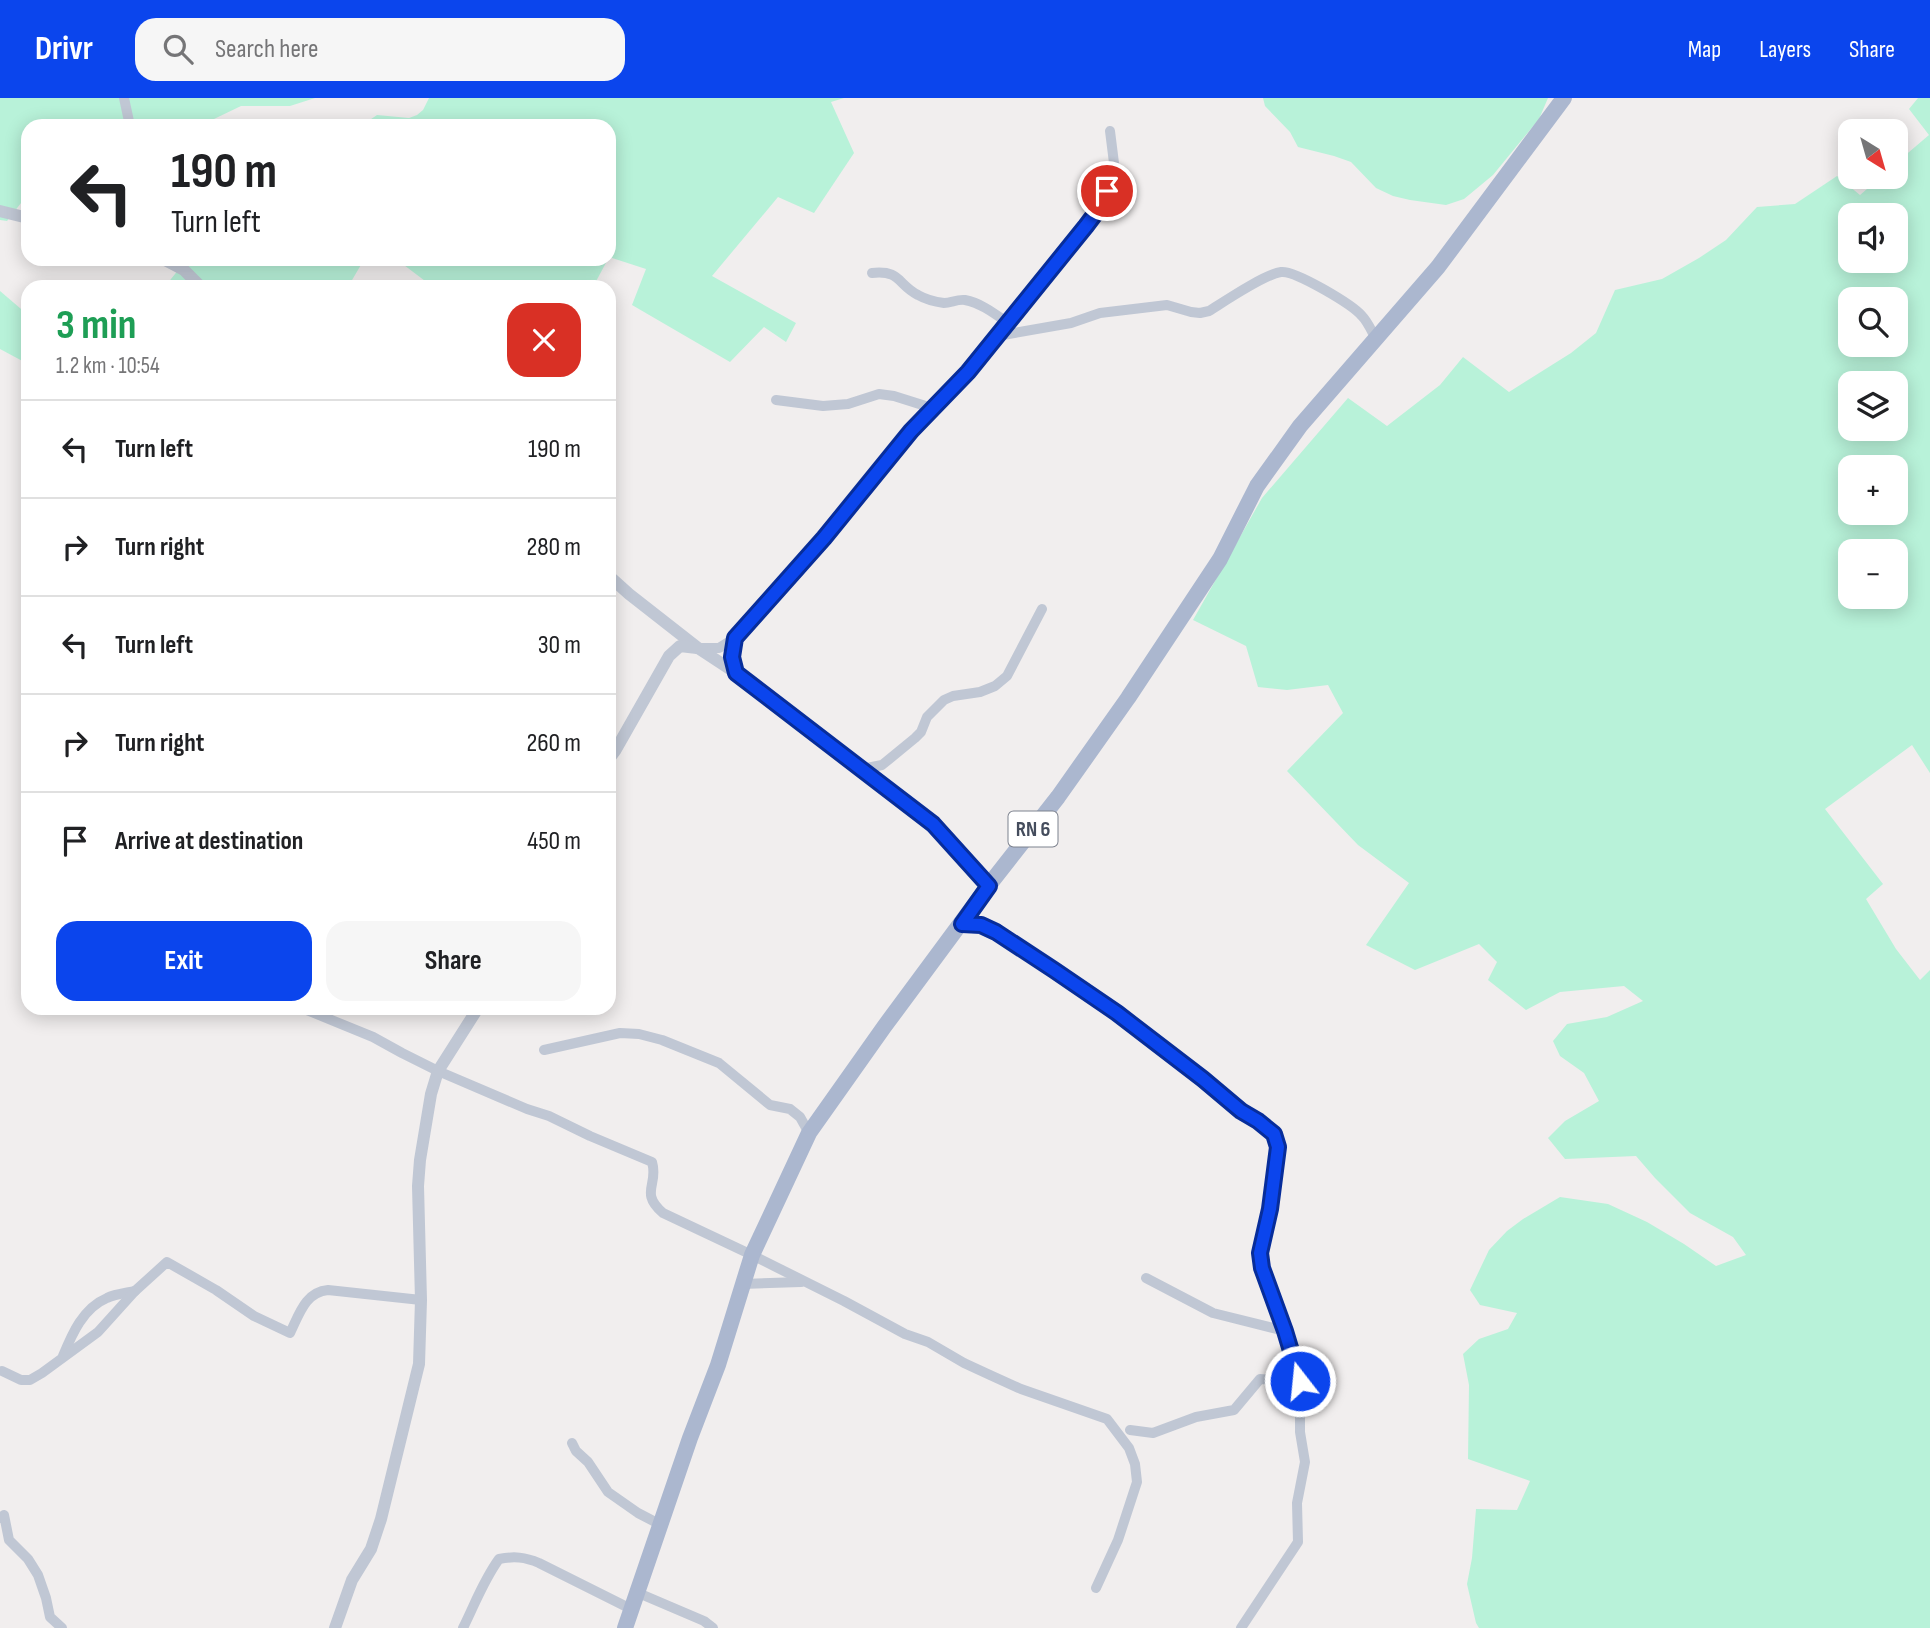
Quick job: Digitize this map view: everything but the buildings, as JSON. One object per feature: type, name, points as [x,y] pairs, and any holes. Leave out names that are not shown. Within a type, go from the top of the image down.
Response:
[{"type":"main road","name":"RN 6","points":[[625,1628],[690,1438],[718,1366],[752,1255],[809,1133],[884,1027],[1058,797],[1128,698],[1220,559],[1258,486],[1300,426],[1438,267],[1564,98]]},
{"type":"street","points":[[124,98],[128,119]]},
{"type":"street","points":[[616,749],[669,656],[680,646],[719,648],[735,638],[824,538],[911,431],[968,372],[1008,323],[1095,214],[1107,191],[1114,163],[1110,131]]},
{"type":"street","points":[[0,211],[21,215]]},
{"type":"street","points":[[183,266],[195,280]]},
{"type":"street","points":[[997,336],[1071,323],[1100,313],[1167,305],[1200,313],[1209,311],[1269,276],[1283,271],[1303,277],[1354,309],[1362,315],[1376,340]]},
{"type":"street","points":[[872,273],[886,272],[895,275],[919,296],[934,301],[947,303],[968,300],[983,306],[1008,323]]},
{"type":"street","points":[[776,400],[823,406],[848,404],[878,394],[932,408]]},
{"type":"street","points":[[616,582],[698,648],[736,673],[933,824],[989,886]]},
{"type":"street","points":[[859,768],[882,765],[921,732],[927,717],[944,700],[980,692],[995,686],[1007,676],[1042,609]]},
{"type":"street","points":[[735,638],[732,657],[736,673]]},
{"type":"street","points":[[962,924],[981,925],[996,932],[1054,970],[1117,1013],[1274,1134],[1278,1147],[1270,1209],[1260,1253],[1262,1268],[1300,1381],[1300,1432],[1304,1462],[1297,1503],[1298,1542],[1241,1628]]},
{"type":"street","points":[[319,1015],[373,1037],[438,1071],[652,1162],[654,1170],[650,1192],[653,1205],[663,1213],[1011,1385],[1107,1419],[1129,1448],[1135,1464],[1137,1482],[1118,1540],[1096,1588]]},
{"type":"street","points":[[335,1628],[352,1580],[371,1549],[395,1468],[419,1364],[421,1300],[418,1186],[431,1094],[438,1071],[474,1015]]},
{"type":"street","points":[[544,1050],[621,1033],[662,1040],[719,1063],[769,1105],[790,1109],[800,1117],[809,1133]]},
{"type":"street","points":[[2,1371],[21,1380],[30,1380],[98,1332],[135,1291],[167,1262],[254,1316],[290,1333],[309,1297],[319,1291],[421,1300]]},
{"type":"street","points":[[1146,1278],[1213,1313],[1285,1331]]},
{"type":"street","points":[[742,1284],[805,1282]]},
{"type":"street","points":[[63,1357],[86,1313],[110,1296],[135,1291]]},
{"type":"street","points":[[1130,1430],[1153,1433],[1196,1417],[1234,1410],[1260,1379],[1300,1381]]},
{"type":"street","points":[[572,1443],[576,1451],[588,1461],[608,1492],[661,1525]]},
{"type":"street","points":[[0,1518],[4,1515],[9,1540],[28,1559],[38,1575],[50,1617],[62,1628]]},
{"type":"street","points":[[463,1628],[490,1571],[499,1559],[511,1557],[523,1557],[539,1563],[631,1609]]},
{"type":"street","points":[[636,1592],[704,1621],[713,1628]]},
{"type":"green space","points":[[0,98],[315,98],[290,106],[241,106],[214,119],[21,119],[21,203],[7,221],[0,220]]},
{"type":"green space","points":[[429,98],[844,98],[831,102],[854,153],[814,213],[778,197],[712,276],[796,323],[786,342],[764,327],[730,362],[632,305],[646,269],[616,259],[616,119],[371,119],[377,115],[409,118],[423,110]]},
{"type":"green space","points":[[1263,98],[1548,98],[1539,119],[1493,175],[1464,199],[1446,205],[1393,196],[1376,188],[1351,162],[1298,147],[1290,132],[1265,106]]},
{"type":"green space","points":[[1918,98],[1930,98],[1930,773],[1912,745],[1825,809],[1883,884],[1866,899],[1896,949],[1920,980],[1930,970],[1930,1628],[1479,1628],[1467,1584],[1476,1509],[1517,1510],[1530,1481],[1468,1459],[1469,1385],[1463,1354],[1479,1339],[1508,1329],[1517,1313],[1480,1305],[1470,1290],[1489,1250],[1523,1219],[1560,1197],[1608,1204],[1647,1222],[1716,1266],[1746,1255],[1733,1237],[1690,1213],[1636,1156],[1565,1159],[1548,1138],[1565,1121],[1599,1101],[1584,1073],[1560,1056],[1553,1041],[1567,1024],[1607,1017],[1643,1001],[1624,986],[1560,992],[1526,1010],[1488,980],[1497,962],[1479,944],[1415,970],[1366,945],[1409,883],[1358,845],[1287,771],[1343,713],[1328,685],[1287,690],[1258,687],[1246,646],[1193,620],[1262,498],[1348,398],[1387,426],[1440,385],[1463,357],[1509,392],[1571,353],[1596,333],[1615,290],[1662,279],[1699,258],[1726,240],[1757,207],[1795,204],[1837,176],[1838,189],[1853,189],[1860,195],[1867,189],[1908,189],[1908,153],[1929,135],[1909,109]]},
{"type":"green space","points":[[181,266],[360,266],[352,280],[170,280]]},
{"type":"green space","points":[[405,266],[604,266],[597,280],[424,280]]},
{"type":"green space","points":[[0,291],[21,309],[21,360],[0,349]]},
{"type":"route","points":[[1107,191],[1086,226],[968,372],[911,431],[824,538],[735,638],[732,657],[736,673],[933,824],[973,866],[989,886],[962,924],[981,925],[996,932],[1054,970],[1117,1013],[1274,1134],[1278,1147],[1270,1209],[1260,1253],[1262,1268],[1300,1381]]}]
